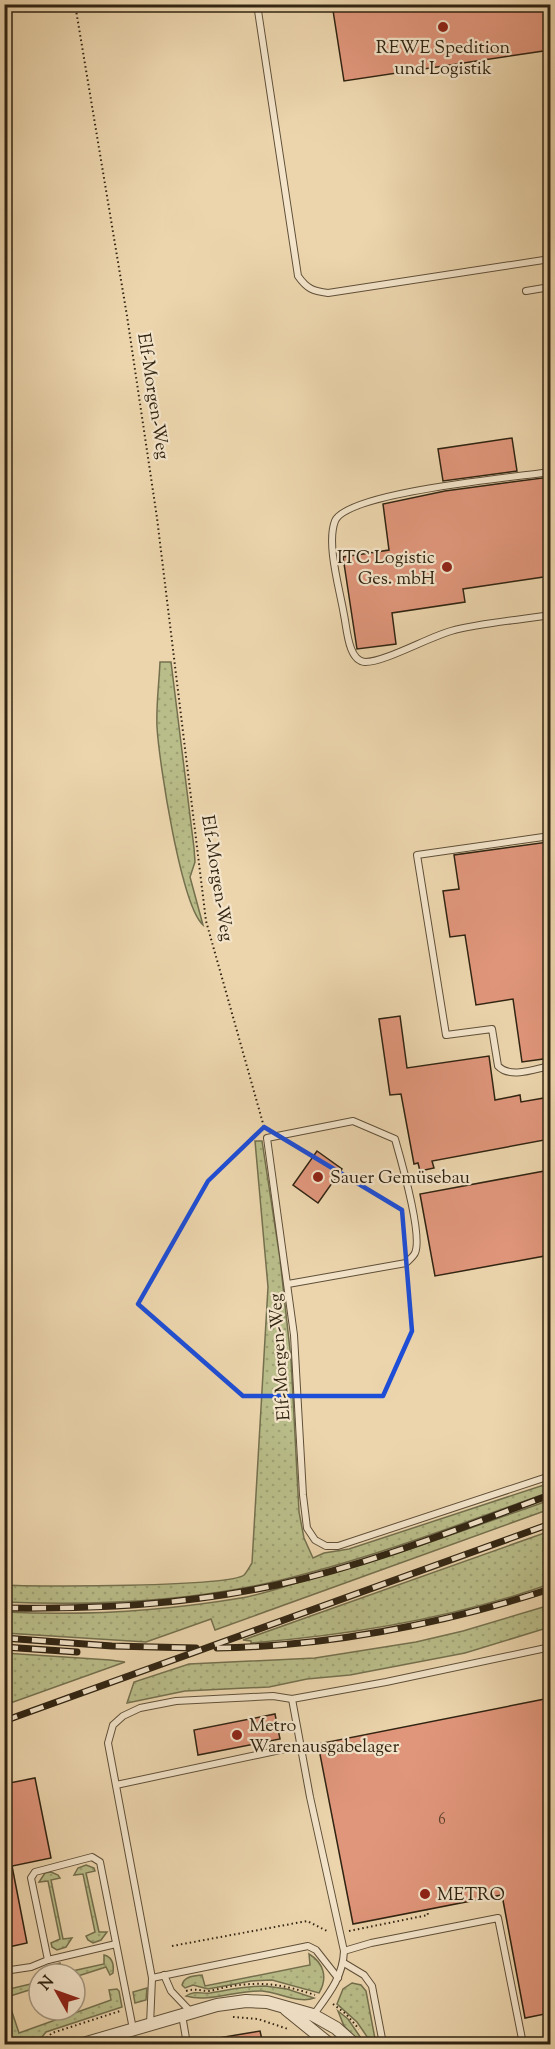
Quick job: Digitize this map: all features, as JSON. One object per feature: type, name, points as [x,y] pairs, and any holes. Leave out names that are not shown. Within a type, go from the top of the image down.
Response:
[{"type":"street","points":[[83,2044],[186,2014],[228,2003],[246,2001],[261,2001],[282,2006],[329,2044]]},
{"type":"street","points":[[306,2024],[336,2028],[354,2044]]},
{"type":"lane","points":[[257,4],[298,276],[305,285],[314,291],[328,292],[550,259]]},
{"type":"lane","points":[[526,291],[550,287]]},
{"type":"lane","points":[[550,472],[430,488],[371,500],[338,516],[334,523],[333,546],[347,630],[353,653],[359,660],[367,662],[385,657],[452,631],[550,615]]},
{"type":"lane","points":[[550,836],[417,855],[446,1035],[492,1029],[498,1065],[501,1069],[508,1073],[550,1066]]},
{"type":"lane","points":[[267,1138],[353,1121],[394,1139],[407,1182],[417,1243],[415,1254],[406,1263],[288,1284]]},
{"type":"lane","name":"Elf-Morgen-Weg","points":[[267,1138],[294,1335],[303,1495],[308,1528],[315,1540],[326,1546],[338,1546],[550,1476]]},
{"type":"lane","points":[[150,2025],[152,1978],[108,1743],[113,1725],[123,1716],[140,1708],[176,1701],[273,1696],[292,1699],[550,1649]]},
{"type":"lane","points":[[292,1699],[299,1746],[344,1951],[344,1963],[338,1978],[306,2024]]},
{"type":"lane","points":[[116,1785],[299,1746]]},
{"type":"lane","points":[[48,1960],[31,1878],[35,1872],[92,1857],[100,1862],[133,2030]]},
{"type":"lane","points":[[344,1951],[371,1943],[498,1918],[523,2044]]},
{"type":"lane","points":[[4,1971],[31,1967],[48,1960],[116,1944]]},
{"type":"lane","points":[[152,1978],[308,1946],[316,1950],[338,1978]]},
{"type":"lane","points":[[344,1963],[364,1975],[372,1986],[383,2044]]},
{"type":"lane","points":[[164,1976],[186,2014],[187,2044]]},
{"type":"path","name":"Elf-Morgen-Weg","points":[[75,4],[127,316],[157,518],[206,921],[267,1138]]},
{"type":"path","points":[[172,1946],[307,1921],[334,1934],[428,1915],[427,1910]]},
{"type":"path","points":[[226,2018],[306,2024]]},
{"type":"path","points":[[4,2041],[10,2044]]},
{"type":"highlighted area","points":[[264,1127],[402,1210],[412,1331],[383,1396],[243,1396],[138,1304],[208,1181]]},
{"type":"green space","points":[[160,662],[171,662],[194,848],[195,862],[190,877],[203,925],[187,891],[172,832],[157,727]]},
{"type":"green space","points":[[255,1141],[262,1141],[280,1259],[291,1359],[299,1512],[304,1538],[313,1558],[324,1553],[349,1549],[550,1483],[550,1492],[381,1552],[312,1572],[243,1588],[176,1598],[108,1603],[5,1602],[5,1585],[89,1586],[204,1582],[244,1575],[252,1563],[268,1287]]},
{"type":"green space","points":[[550,1500],[550,1509],[215,1630],[211,1619],[146,1642],[5,1633],[5,1612],[123,1611],[182,1606],[258,1594],[399,1552]]},
{"type":"green space","points":[[550,1531],[550,1584],[440,1616],[365,1630],[289,1640],[251,1643],[251,1641],[243,1640]]},
{"type":"green space","points":[[550,1605],[550,1627],[465,1653],[350,1675],[307,1679],[269,1687],[185,1691],[127,1703],[134,1682],[189,1664],[315,1658],[416,1642],[463,1631]]},
{"type":"green space","points":[[4,1653],[110,1660],[125,1662],[5,1705]]},
{"type":"green space","points":[[86,1865],[94,1868],[95,1871],[86,1873],[99,1932],[107,1932],[101,1940],[93,1943],[86,1936],[95,1932],[83,1874],[74,1875],[78,1868]]},
{"type":"green space","points":[[51,1872],[60,1878],[51,1880],[63,1939],[72,1938],[66,1947],[57,1950],[52,1947],[51,1943],[60,1939],[48,1881],[39,1882],[45,1873]]},
{"type":"green space","points":[[309,1954],[318,1962],[323,1971],[323,1982],[319,1993],[272,1980],[251,1981],[208,1989],[193,1985],[185,1988],[182,1985],[187,1978],[202,1975],[205,1986],[310,1965]]},
{"type":"green space","points":[[104,1955],[112,1962],[113,1973],[110,1975],[106,1967],[87,1973],[87,1968],[104,1964]]},
{"type":"green space","points":[[352,1983],[361,1985],[366,1991],[376,2044],[372,2044],[357,2022],[337,2004],[343,1989]]},
{"type":"green space","points":[[27,1985],[27,1991],[7,1997],[19,2033],[50,2022],[76,2022],[46,2032],[37,2043],[17,2043],[5,2037],[5,1990]]},
{"type":"green space","points":[[265,1986],[287,1989],[314,1998],[302,2000],[262,1991],[204,1998],[186,1996],[195,1993]]},
{"type":"green space","points":[[147,1988],[146,2000],[135,2003],[133,1992]]},
{"type":"green space","points":[[109,1990],[119,1991],[122,2007],[87,2019],[87,2009],[111,2000]]},
{"type":"green space","points":[[338,2011],[348,2019],[365,2044],[361,2044],[344,2026]]},
{"type":"building","name":"REWE Spedition und Logistik","points":[[332,4],[550,4],[550,50],[344,81]]},
{"type":"building","points":[[512,438],[517,471],[443,481],[438,449]]},
{"type":"building","name":"ITC Logistic Ges. mbH","points":[[550,477],[550,576],[463,589],[465,602],[392,613],[396,644],[357,649],[343,557],[389,550],[383,504],[445,491]]},
{"type":"building","points":[[548,842],[550,856],[550,1058],[522,1062],[513,999],[476,1005],[465,935],[450,937],[443,891],[459,889],[454,855]]},
{"type":"building","points":[[400,1016],[407,1068],[489,1056],[495,1100],[520,1095],[521,1102],[550,1097],[550,1139],[432,1161],[434,1168],[420,1171],[418,1163],[414,1164],[401,1094],[390,1095],[379,1019]]},
{"type":"building","name":"Sauer Gemüsebau","points":[[317,1151],[342,1169],[318,1203],[293,1185]]},
{"type":"building","points":[[550,1170],[550,1255],[435,1276],[420,1194]]},
{"type":"building","points":[[550,1698],[550,2013],[525,2018],[502,1895],[353,1924],[318,1744]]},
{"type":"building","name":"Metro Warenausgabelager","points":[[275,1714],[280,1739],[198,1755],[194,1730]]},
{"type":"building","points":[[35,1778],[51,1858],[12,1866],[27,1943],[4,1948],[4,1784]]},
{"type":"building","points":[[260,2031],[263,2044],[219,2044],[218,2038]]},
{"type":"railway","points":[[4,1608],[74,1608],[141,1604],[208,1597],[277,1585],[381,1556],[550,1495]]},
{"type":"railway","points":[[4,1721],[550,1524]]},
{"type":"railway","points":[[217,1648],[302,1643],[386,1631],[468,1613],[550,1589]]},
{"type":"railway","points":[[4,1638],[112,1646],[196,1648]]},
{"type":"railway","points":[[4,1647],[77,1652]]},
{"type":"place","name":"REWE Spedition und Logistik","points":[[443,27]]},
{"type":"place","name":"ITC Logistic Ges. mbH","points":[[447,567]]},
{"type":"place","name":"Sauer Gemüsebau","points":[[318,1177]]},
{"type":"place","name":"Metro Warenausgabelager","points":[[237,1735]]},
{"type":"place","name":"METRO","points":[[425,1894]]}]
